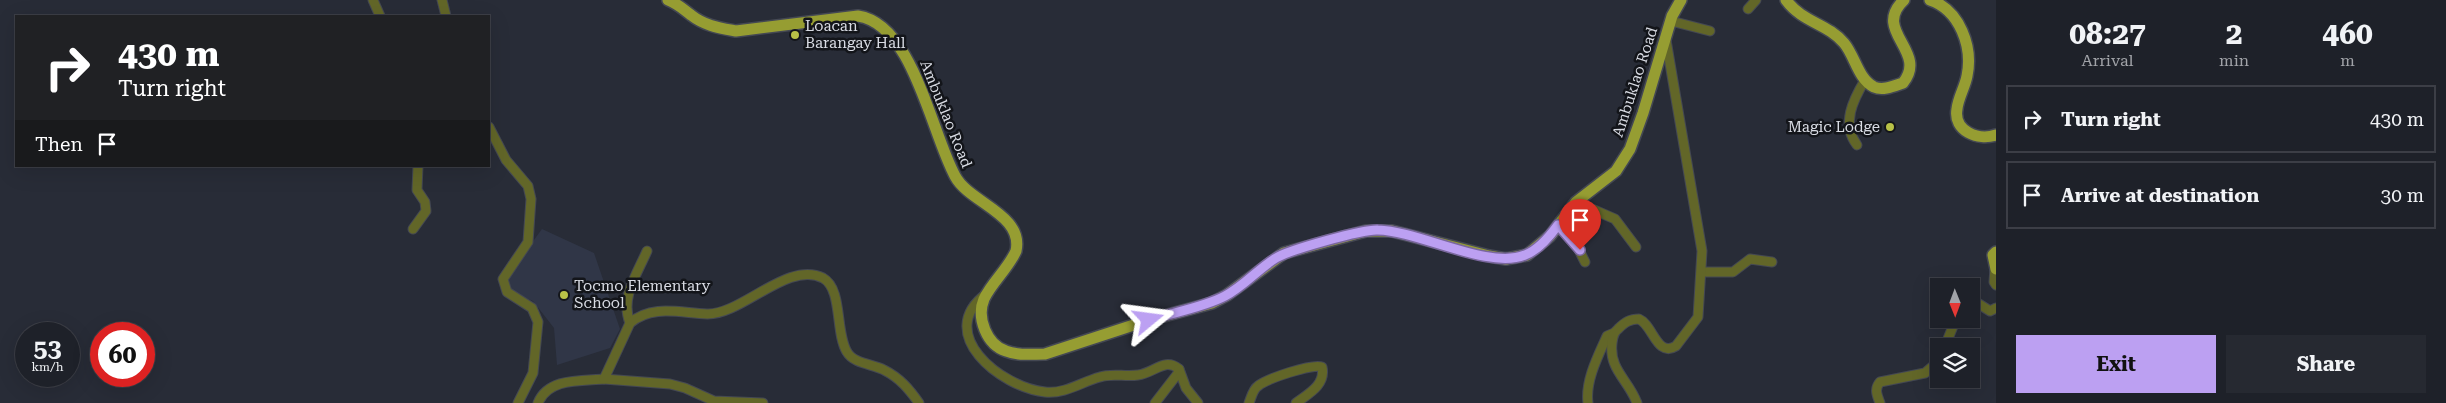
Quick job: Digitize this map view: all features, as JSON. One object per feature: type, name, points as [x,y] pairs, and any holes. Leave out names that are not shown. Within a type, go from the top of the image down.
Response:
[{"type":"main road","name":"Ambuklao Road","points":[[668,0],[678,4],[700,21],[736,31],[858,16],[868,18],[890,35],[913,69],[930,118],[956,178],[966,191],[1010,225],[1016,234],[1018,243],[1013,258],[983,301],[982,320],[984,328],[993,342],[1006,352],[1045,354],[1149,320],[1212,303],[1227,295],[1284,253],[1366,231],[1392,231],[1506,259],[1527,255],[1550,236],[1576,202],[1616,170],[1630,149],[1671,21],[1681,0]]},
{"type":"main road","points":[[1786,0],[1802,17],[1831,32],[1842,41],[1865,80],[1875,88],[1890,88],[1903,83],[1909,77],[1912,68],[1911,61],[1895,32],[1895,19],[1899,5],[1904,0]]},
{"type":"main road","points":[[1930,0],[1944,6],[1952,16],[1963,32],[1967,47],[1968,74],[1956,109],[1957,119],[1970,135],[1979,138],[1996,135]]},
{"type":"main road","points":[[1996,252],[1993,255],[1996,268]]},
{"type":"street","points":[[372,0],[380,15]]},
{"type":"street","points":[[442,0],[446,15]]},
{"type":"street","points":[[1748,9],[1756,0]]},
{"type":"street","points":[[1671,21],[1710,31]]},
{"type":"street","points":[[1588,403],[1587,389],[1607,336],[1614,333],[1628,320],[1639,319],[1649,327],[1658,344],[1668,349],[1676,346],[1698,317],[1702,272],[1699,224],[1687,173],[1666,40]]},
{"type":"street","points":[[1857,145],[1849,128],[1850,112],[1865,80]]},
{"type":"street","points":[[490,128],[506,160],[528,186],[531,199],[528,242],[504,279],[507,292],[532,308],[538,322],[533,373],[518,403]]},
{"type":"street","points":[[414,229],[426,211],[425,202],[418,190],[418,167]]},
{"type":"street","points":[[1576,202],[1615,219],[1636,247]]},
{"type":"street","points":[[1558,225],[1575,242],[1585,262]]},
{"type":"street","points":[[630,323],[626,314],[626,297],[647,251]]},
{"type":"street","points":[[1702,272],[1733,272],[1750,259],[1772,262]]},
{"type":"street","points":[[1996,268],[1994,282],[1996,285]]},
{"type":"street","points":[[604,378],[630,323],[646,314],[660,311],[708,314],[724,312],[784,281],[803,275],[815,275],[824,279],[833,287],[837,318],[847,352],[857,360],[893,375],[906,385],[920,403]]},
{"type":"street","points":[[988,292],[975,302],[968,314],[968,329],[984,363],[1010,382],[1046,392],[1063,391],[1101,376],[1146,374],[1166,363],[1180,369],[1186,388],[1198,403]]},
{"type":"street","points":[[1980,305],[1990,311],[1996,308]]},
{"type":"street","points":[[1614,333],[1611,356],[1613,364],[1633,392],[1637,403]]},
{"type":"street","points":[[1249,403],[1256,388],[1266,381],[1311,366],[1322,367],[1320,383],[1314,390],[1296,403]]},
{"type":"street","points":[[1156,403],[1180,369]]},
{"type":"street","points":[[1880,403],[1876,394],[1877,385],[1880,382],[1925,373],[1930,369]]},
{"type":"street","points":[[538,403],[541,394],[553,385],[604,378],[670,384],[685,388],[714,401],[763,403]]},
{"type":"street","points":[[1171,382],[1186,388]]},
{"type":"shaded area","name":"Tocmo Elementary School","points":[[542,229],[594,253],[620,329],[610,348],[557,365],[554,328],[533,301],[506,290],[509,274]]},
{"type":"place","name":"Loacan Barangay Hall","points":[[795,35]]},
{"type":"place","name":"Magic Lodge","points":[[1890,127]]},
{"type":"place","name":"Tocmo Elementary School","points":[[564,295]]},
{"type":"route","points":[[1149,320],[1212,303],[1240,286],[1254,273],[1284,253],[1366,231],[1392,231],[1506,259],[1527,255],[1550,236],[1558,225],[1575,242],[1580,250]]}]
